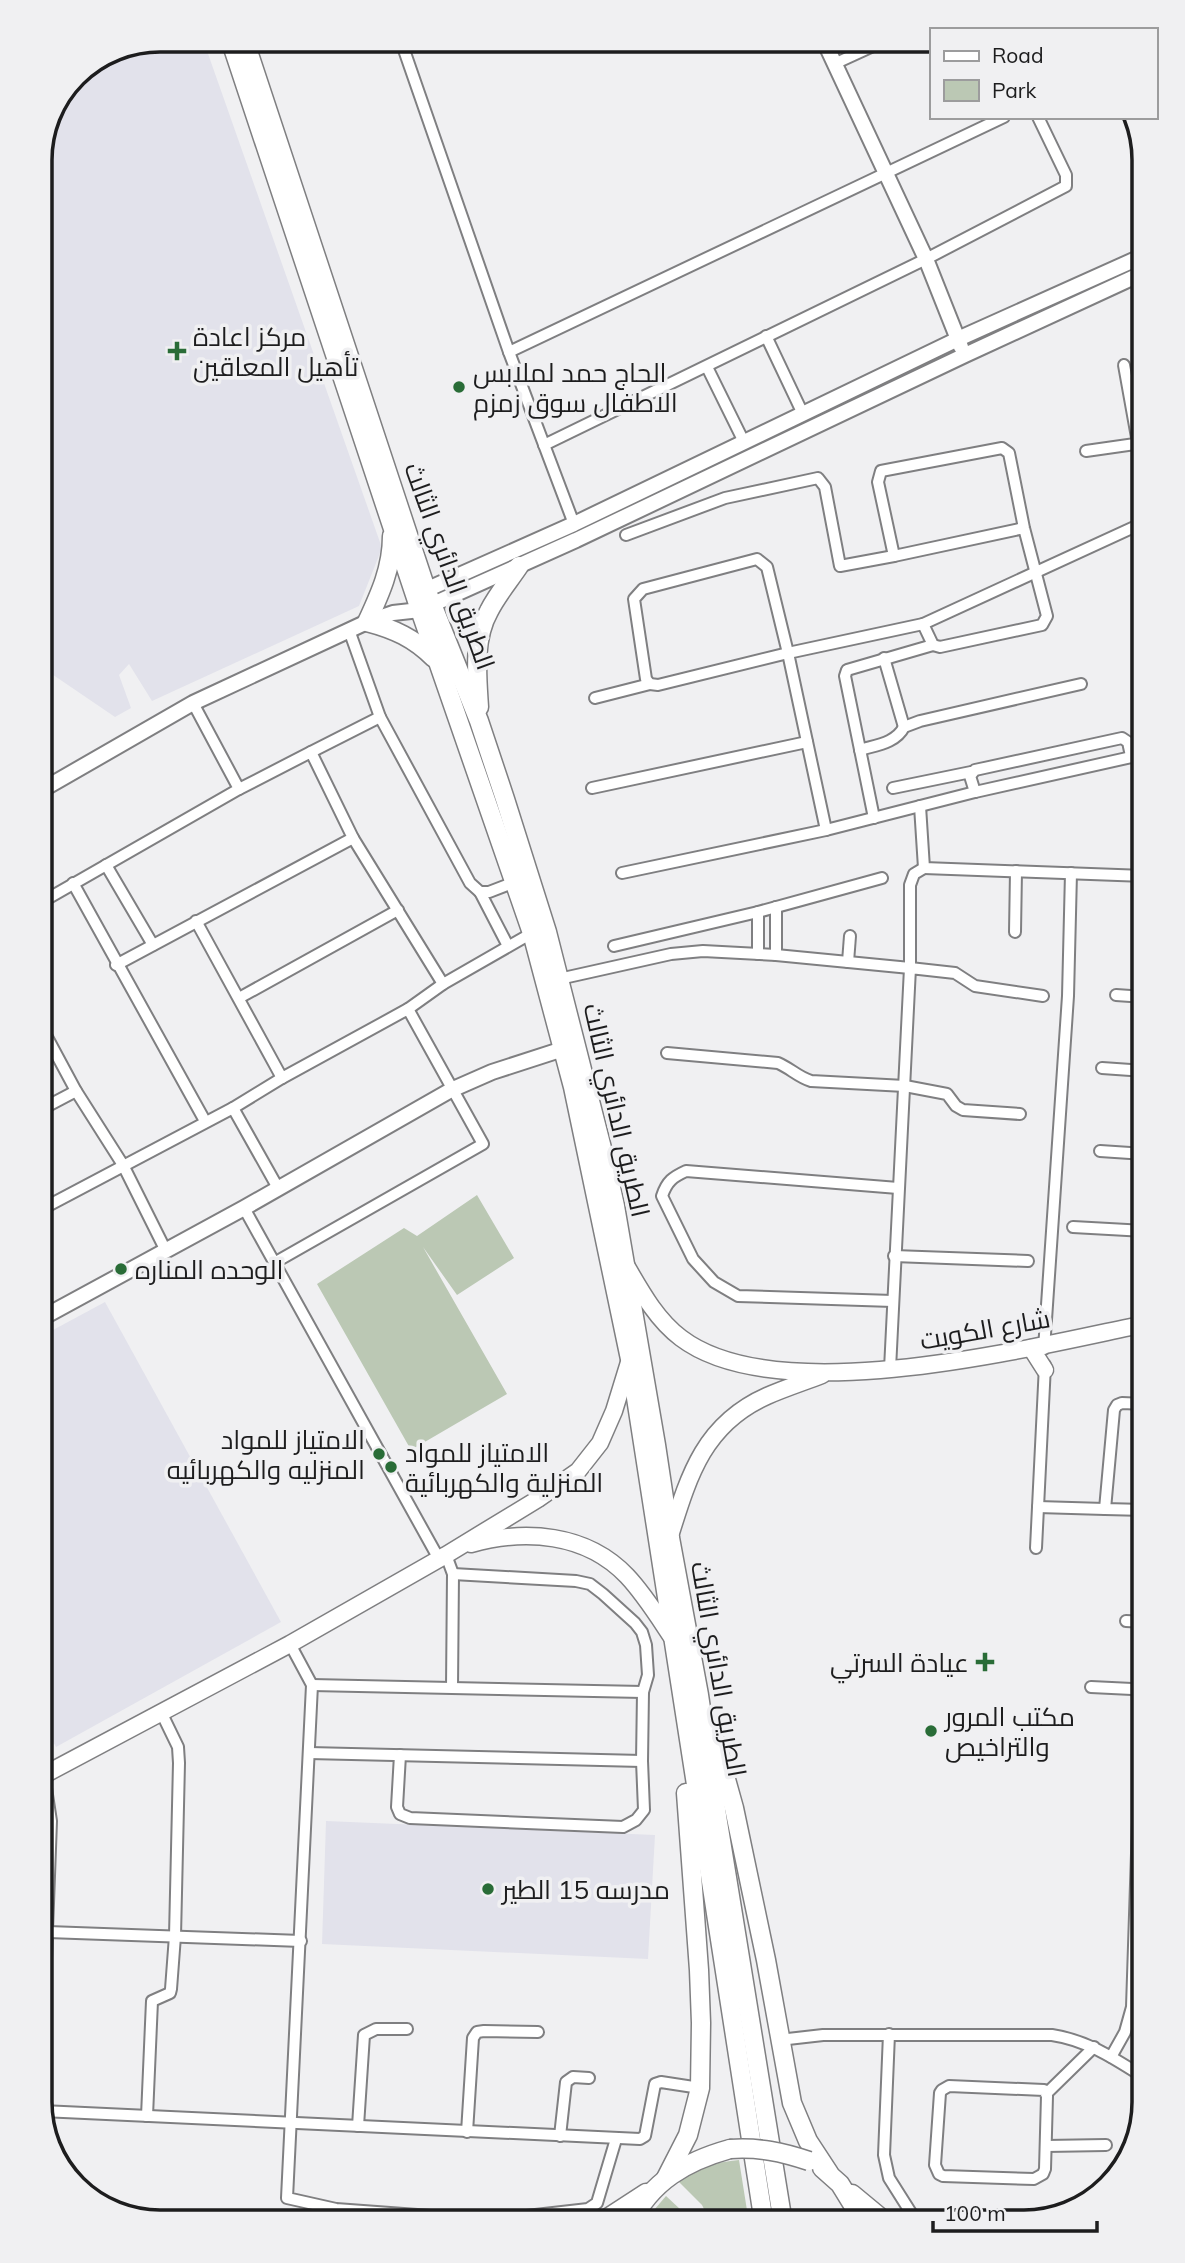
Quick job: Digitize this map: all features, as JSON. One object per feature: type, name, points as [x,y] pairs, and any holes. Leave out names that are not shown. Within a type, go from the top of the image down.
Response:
[{"type":"highway","name":"الطريق الدائري الثالث","points":[[235,53],[392,526],[479,721],[544,921],[559,979],[615,1206],[699,1695],[781,2210]]},
{"type":"highway","name":"الطريق الدائري الثالث","points":[[249,53],[423,600],[439,663],[532,933],[573,1087],[629,1359],[762,2210]]},
{"type":"highway","points":[[392,526],[392,552],[387,577],[367,622],[404,634],[421,645],[439,663]]},
{"type":"highway","points":[[479,721],[477,664],[481,632],[488,612],[519,566]]},
{"type":"highway","points":[[699,1695],[717,1745],[734,1808],[797,2119],[808,2141],[855,2210]]},
{"type":"highway","points":[[638,2210],[661,2183],[688,2135],[700,2088],[701,2023],[687,1830],[683,1716]]},
{"type":"highway","points":[[620,2210],[705,2157],[730,2149],[762,2149],[809,2161],[872,2210]]},
{"type":"main road","name":"شارع الكويت","points":[[624,1262],[647,1301],[668,1327],[683,1340],[712,1356],[744,1366],[831,1372],[890,1369],[951,1362],[1037,1347],[1132,1327]]},
{"type":"main road","points":[[1037,1347],[1045,1370]]},
{"type":"main road","points":[[53,1770],[290,1644],[448,1554],[578,1471],[600,1443],[614,1411],[629,1359]]},
{"type":"main road","name":"شارع الكويت","points":[[670,1538],[693,1468],[722,1424],[743,1408],[767,1396],[831,1372]]},
{"type":"main road","points":[[448,1554],[496,1539],[524,1535],[566,1540],[583,1546],[624,1573],[671,1636]]},
{"type":"street","points":[[405,53],[509,352],[574,524]]},
{"type":"street","points":[[829,53],[926,259],[965,355]]},
{"type":"street","points":[[834,64],[858,53]]},
{"type":"street","points":[[509,352],[1000,119]]},
{"type":"street","points":[[544,445],[926,259],[1066,186],[1066,175],[1039,119]]},
{"type":"street","points":[[423,600],[464,574],[958,340],[1132,261]]},
{"type":"street","points":[[53,784],[193,703],[367,622],[519,566],[1132,278]]},
{"type":"street","points":[[766,337],[803,414]]},
{"type":"street","points":[[1124,365],[1132,402]]},
{"type":"street","points":[[707,367],[744,442]]},
{"type":"street","points":[[1086,451],[1132,444]]},
{"type":"street","points":[[874,818],[845,676],[848,670],[933,645],[940,647],[1042,625],[1047,616],[1024,528],[1009,453],[1002,447],[881,471],[878,482],[894,556]]},
{"type":"street","points":[[626,535],[725,498],[818,478],[825,487],[840,566],[1024,528]]},
{"type":"street","points":[[595,698],[923,624],[1132,528]]},
{"type":"street","points":[[650,684],[646,679],[636,613],[634,599],[637,594],[643,589],[757,559],[767,567],[826,830]]},
{"type":"street","points":[[923,624],[933,645]]},
{"type":"street","points":[[349,630],[380,717],[470,883],[480,892],[508,946]]},
{"type":"street","points":[[860,750],[892,740],[904,727],[884,658]]},
{"type":"street","points":[[904,727],[1081,684]]},
{"type":"street","points":[[193,703],[239,789]]},
{"type":"street","points":[[53,895],[239,789],[380,717]]},
{"type":"street","points":[[622,873],[826,830],[1131,756],[1128,741],[1122,738],[893,788]]},
{"type":"street","points":[[592,788],[807,742]]},
{"type":"street","points":[[311,752],[353,838],[443,984]]},
{"type":"street","points":[[971,772],[975,792]]},
{"type":"street","points":[[920,806],[924,867]]},
{"type":"street","points":[[116,965],[353,838]]},
{"type":"street","points":[[106,865],[153,944]]},
{"type":"street","points":[[890,1369],[910,968],[910,885],[914,874],[924,867],[1132,875]]},
{"type":"street","points":[[1015,932],[1017,871]]},
{"type":"street","points":[[1037,1347],[1068,996],[1071,873]]},
{"type":"street","points":[[614,946],[758,912],[881,878]]},
{"type":"street","points":[[480,892],[489,892],[515,882]]},
{"type":"street","points":[[73,883],[116,965],[205,1121]]},
{"type":"street","points":[[776,907],[776,955]]},
{"type":"street","points":[[239,998],[398,910]]},
{"type":"street","points":[[758,912],[758,954]]},
{"type":"street","points":[[196,921],[282,1078]]},
{"type":"street","points":[[53,1203],[233,1108],[408,1009],[443,984],[532,933]]},
{"type":"street","points":[[848,962],[850,936]]},
{"type":"street","points":[[559,979],[671,954],[703,951],[776,955],[955,973],[975,986],[1042,996]]},
{"type":"street","points":[[1116,996],[1132,997]]},
{"type":"street","points":[[274,1263],[483,1144],[408,1009]]},
{"type":"street","points":[[53,1048],[76,1091],[123,1165],[166,1251]]},
{"type":"street","points":[[53,1312],[244,1208],[451,1090],[492,1072],[563,1049]]},
{"type":"street","points":[[667,1054],[778,1063],[811,1081],[905,1086],[947,1094],[956,1106],[963,1110],[1020,1114]]},
{"type":"street","points":[[1102,1068],[1132,1070]]},
{"type":"street","points":[[53,1103],[76,1091]]},
{"type":"street","points":[[233,1108],[278,1188]]},
{"type":"street","points":[[1100,1151],[1132,1153]]},
{"type":"street","points":[[893,1301],[738,1296],[714,1282],[693,1259],[662,1196],[673,1177],[686,1171],[898,1188]]},
{"type":"street","points":[[244,1208],[448,1554],[453,1574],[452,1687]]},
{"type":"street","points":[[1073,1227],[1132,1230]]},
{"type":"street","points":[[894,1256],[1028,1261]]},
{"type":"street","points":[[1036,1548],[1045,1370]]},
{"type":"street","points":[[1105,1509],[1114,1410],[1122,1403],[1132,1403]]},
{"type":"street","points":[[1038,1507],[1132,1510]]},
{"type":"street","points":[[400,1755],[397,1807],[400,1814],[410,1818],[623,1827],[636,1820],[644,1810],[643,1692],[648,1675],[642,1632],[590,1584],[453,1574]]},
{"type":"street","points":[[1126,1621],[1132,1621]]},
{"type":"street","points":[[290,1644],[312,1685],[286,2195],[289,2200],[350,2210]]},
{"type":"street","points":[[312,1685],[643,1692]]},
{"type":"street","points":[[1091,1687],[1132,1689]]},
{"type":"street","points":[[147,2116],[152,2001],[170,1993],[175,1937],[179,1763],[178,1747],[162,1714]]},
{"type":"street","points":[[309,1752],[642,1760]]},
{"type":"street","points":[[53,1932],[301,1941]]},
{"type":"street","points":[[1111,2057],[1121,2041],[1130,2014],[1132,1971]]},
{"type":"street","points":[[358,2126],[364,2035],[376,2029],[407,2029]]},
{"type":"street","points":[[467,2132],[473,2038],[477,2032],[538,2032]]},
{"type":"street","points":[[889,2034],[884,2155],[887,2171],[910,2210]]},
{"type":"street","points":[[779,2040],[823,2035],[1052,2035],[1094,2047],[1132,2070]]},
{"type":"street","points":[[1046,2093],[1040,2089],[944,2087],[940,2093],[936,2171],[943,2176],[1034,2179],[1043,2174],[1046,2093],[1094,2047]]},
{"type":"street","points":[[560,2136],[566,2082],[573,2077],[589,2078]]},
{"type":"street","points":[[54,2112],[616,2139],[643,2138],[653,2088],[658,2082],[700,2088]]},
{"type":"street","points":[[570,2210],[593,2207],[597,2203],[616,2139]]},
{"type":"street","points":[[1046,2146],[1106,2145]]},
{"type":"shaded area","name":"مركز اعادة تأهيل المعاقين","points":[[146,53],[208,53],[382,548],[359,606],[152,701],[129,664],[119,675],[131,708],[115,717],[53,675],[53,153],[56,133],[75,95],[89,79],[106,67]]},
{"type":"shaded area","points":[[105,1302],[281,1622],[56,1747],[53,1742],[53,1330]]},
{"type":"shaded area","name":"مدرسه 15 الطير","points":[[326,1821],[655,1835],[648,1959],[322,1944]]},
{"type":"green space","points":[[477,1195],[514,1258],[457,1295],[423,1247],[507,1394],[411,1450],[317,1284],[404,1228],[417,1236]]},
{"type":"green space","points":[[739,2160],[747,2210],[704,2210],[678,2181],[692,2172],[722,2162]]},
{"type":"green space","points":[[666,2196],[681,2210],[654,2210]]},
{"type":"place","name":"مركز اعادة تأهيل المعاقين","points":[[177,351]]},
{"type":"place","name":"الحاج حمد لملابس الاطفال سوق زمزم","points":[[459,387]]},
{"type":"place","name":"الوحده المناره","points":[[121,1269]]},
{"type":"place","name":"الامتياز للمواد المنزليه والكهربائيه","points":[[379,1454]]},
{"type":"place","name":"الامتياز للمواد المنزلية والكهربائية","points":[[391,1467]]},
{"type":"place","name":"عيادة السرتي","points":[[985,1662]]},
{"type":"place","name":"مكتب المرور والتراخيص","points":[[931,1731]]},
{"type":"place","name":"مدرسه 15 الطير","points":[[488,1889]]}]
